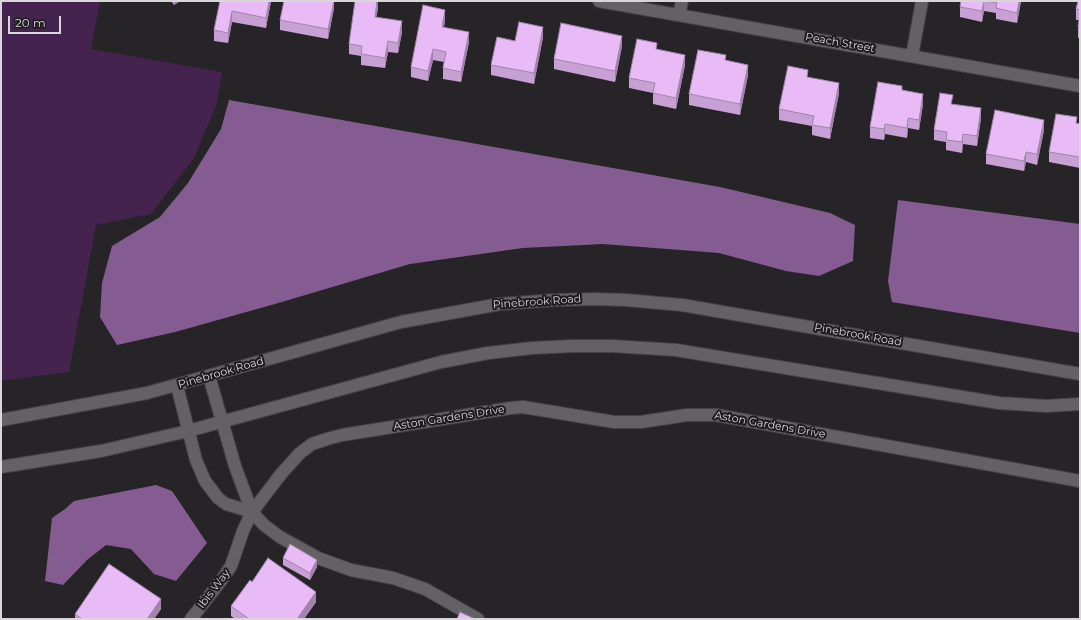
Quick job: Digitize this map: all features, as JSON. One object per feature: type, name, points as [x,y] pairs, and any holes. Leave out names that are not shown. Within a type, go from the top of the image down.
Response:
[{"type":"street","name":"Peach Street","points":[[599,1],[1080,86]]},
{"type":"street","points":[[679,15],[682,1]]},
{"type":"street","points":[[912,56],[922,1]]},
{"type":"street","name":"Pinebrook Road","points":[[1,420],[80,406],[177,386],[402,322],[433,315],[500,304],[556,300],[594,299],[656,302],[714,310],[1080,374]]},
{"type":"street","points":[[1,467],[101,451],[188,431],[441,362],[488,353],[532,348],[573,346],[630,347],[676,350],[999,403],[1039,406],[1080,404]]},
{"type":"street","points":[[210,376],[235,466],[252,512],[264,525],[280,537],[318,558],[351,570],[393,578],[424,589],[478,619]]},
{"type":"street","points":[[177,386],[188,431],[205,481],[211,491],[226,504],[252,512]]},
{"type":"street","name":"Aston Gardens Drive","points":[[252,512],[281,474],[300,453],[312,444],[342,435],[523,407],[614,422],[641,422],[687,415],[716,415],[1080,481]]},
{"type":"street","name":"Ibis Way","points":[[191,619],[224,578],[231,566],[243,531],[252,512]]},
{"type":"shaded area","points":[[1,1],[100,1],[91,49],[222,72],[216,106],[194,158],[151,214],[96,225],[69,372],[1,381]]},
{"type":"shaded area","points":[[229,100],[720,187],[830,213],[855,225],[853,261],[819,276],[786,271],[719,253],[603,244],[523,248],[410,264],[175,332],[117,345],[100,317],[102,283],[112,246],[160,217],[188,183],[221,129]]},
{"type":"shaded area","points":[[898,200],[1080,224],[1080,333],[892,302],[888,281]]},
{"type":"shaded area","points":[[156,485],[172,491],[207,543],[176,581],[154,574],[131,549],[106,545],[87,560],[63,585],[45,581],[52,518],[74,501]]},
{"type":"building","points":[[220,1],[269,1],[266,18],[232,11],[228,33],[214,30]]},
{"type":"building","points":[[284,1],[334,1],[328,29],[280,20]]},
{"type":"building","points":[[355,1],[377,1],[375,17],[402,21],[398,43],[388,41],[385,58],[361,54],[362,46],[349,44]]},
{"type":"building","points":[[961,1],[984,1],[982,11],[960,7]]},
{"type":"building","points":[[986,1],[1019,1],[1017,13],[996,8],[997,3]]},
{"type":"building","points":[[1078,1],[1080,1],[1080,10],[1076,9]]},
{"type":"building","points":[[423,5],[445,10],[442,27],[469,32],[461,72],[443,68],[446,52],[433,49],[428,71],[411,67]]},
{"type":"building","points":[[1080,13],[1080,28],[1078,27]]},
{"type":"building","points":[[519,22],[543,27],[534,73],[491,65],[497,37],[515,41]]},
{"type":"building","points":[[561,23],[622,36],[615,71],[554,59]]},
{"type":"building","points":[[637,39],[657,43],[656,49],[685,55],[676,98],[653,93],[655,83],[629,78]]},
{"type":"building","points":[[698,50],[726,55],[725,60],[748,65],[740,104],[689,94]]},
{"type":"building","points":[[788,66],[808,70],[807,77],[839,83],[830,128],[812,125],[814,116],[779,109]]},
{"type":"building","points":[[878,82],[902,86],[902,90],[923,94],[919,120],[908,118],[907,128],[885,124],[884,129],[870,127]]},
{"type":"building","points":[[940,93],[953,95],[951,104],[981,108],[977,136],[963,134],[962,142],[946,140],[947,132],[934,130]]},
{"type":"building","points":[[995,110],[1044,120],[1037,154],[1026,152],[1024,161],[986,154]]},
{"type":"building","points":[[1056,114],[1077,117],[1076,123],[1080,124],[1080,157],[1049,152]]},
{"type":"building","points":[[290,544],[317,560],[310,573],[283,558]]},
{"type":"building","points":[[268,558],[316,592],[297,619],[249,619],[231,606],[250,580],[252,582]]},
{"type":"building","points":[[109,564],[161,599],[147,619],[82,619],[75,614]]},
{"type":"building","points":[[460,612],[475,619],[457,619]]}]
